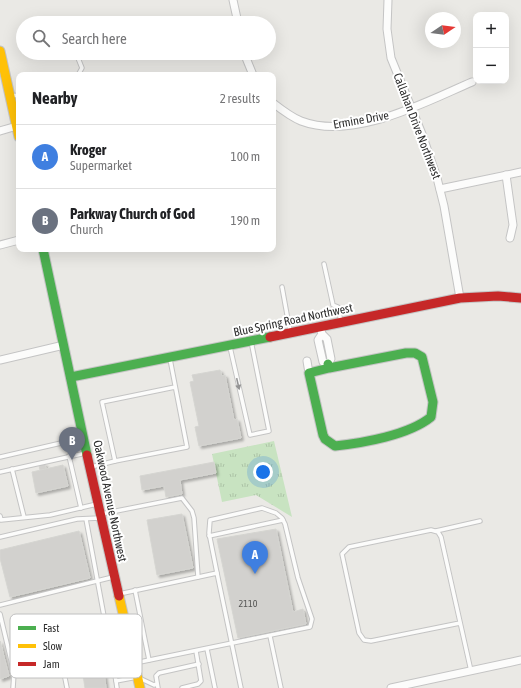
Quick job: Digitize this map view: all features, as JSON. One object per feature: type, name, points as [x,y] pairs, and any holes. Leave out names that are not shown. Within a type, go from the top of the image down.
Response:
[{"type":"street","points":[[233,0],[236,16]]},
{"type":"street","name":"Callahan Drive Northwest","points":[[388,0],[387,29],[391,58],[430,154],[440,189],[460,298]]},
{"type":"street","points":[[0,51],[15,96],[16,111]]},
{"type":"street","points":[[247,60],[252,72]]},
{"type":"street","name":"Ermine Drive","points":[[276,105],[288,115],[302,121],[332,126],[364,122],[394,115],[472,82]]},
{"type":"street","points":[[0,131],[16,126]]},
{"type":"street","points":[[440,189],[521,172]]},
{"type":"street","points":[[506,175],[513,225],[510,238]]},
{"type":"street","points":[[0,245],[16,241]]},
{"type":"street","name":"Oakwood Avenue Northwest","points":[[44,252],[100,516],[123,614]]},
{"type":"street","name":"Blue Spring Road Northwest","points":[[71,377],[290,333],[321,331],[342,322],[460,298],[478,296],[512,296],[521,298]]},
{"type":"street","points":[[321,331],[318,340],[323,362],[329,366]]},
{"type":"street","points":[[0,360],[64,345]]},
{"type":"street","points":[[307,361],[309,373],[323,435],[325,439],[335,446],[394,434],[426,422],[434,409],[422,357],[413,352],[329,366],[309,373]]},
{"type":"street","points":[[391,688],[521,660]]},
{"type":"street","name":"Oakwood Avenue Northwest","points":[[138,678],[140,688]]},
{"type":"lane","points":[[79,60],[82,68],[80,72]]},
{"type":"lane","points":[[324,264],[332,305],[338,307],[342,322]]},
{"type":"lane","points":[[282,287],[290,333]]},
{"type":"lane","points":[[230,346],[250,435],[269,431],[251,341]]},
{"type":"lane","points":[[90,467],[187,447],[169,358]]},
{"type":"lane","points":[[115,462],[102,402],[175,387]]},
{"type":"lane","points":[[0,457],[84,438]]},
{"type":"lane","points":[[0,472],[87,452]]},
{"type":"lane","points":[[69,456],[81,508]]},
{"type":"lane","points":[[12,469],[24,517]]},
{"type":"lane","points":[[0,537],[77,519],[86,519],[182,498],[192,511],[194,518],[198,556],[198,577]]},
{"type":"lane","points":[[0,516],[1,520],[98,504]]},
{"type":"lane","points":[[142,661],[232,644],[307,628],[312,623],[298,578],[283,520],[276,513],[268,509],[253,509],[213,518],[210,520],[208,526],[209,536],[232,644],[241,688]]},
{"type":"lane","points":[[86,519],[103,614]]},
{"type":"lane","points":[[209,536],[283,520]]},
{"type":"lane","points":[[460,623],[371,641],[364,640],[359,633],[342,554],[349,547],[480,521]]},
{"type":"lane","points":[[435,531],[438,532],[441,537],[471,671]]},
{"type":"lane","points":[[118,594],[217,573]]},
{"type":"lane","points":[[0,605],[114,577]]},
{"type":"lane","points":[[135,590],[140,614]]},
{"type":"lane","points":[[0,614],[10,656]]},
{"type":"lane","points":[[142,625],[149,660]]},
{"type":"lane","points":[[270,636],[281,688]]},
{"type":"lane","points":[[207,649],[215,688]]},
{"type":"lane","points":[[182,688],[200,683],[202,678],[196,651]]},
{"type":"lane","points":[[140,678],[155,686],[156,676],[159,673],[199,664]]},
{"type":"lane","points":[[13,688],[14,678]]},
{"type":"lane","points":[[65,678],[67,688]]},
{"type":"lane","points":[[115,678],[117,688]]},
{"type":"lane","points":[[116,681],[132,678]]},
{"type":"green space","points":[[274,441],[292,517],[256,495],[222,502],[212,454]]},
{"type":"building","points":[[220,370],[222,376],[225,375],[234,420],[237,419],[241,438],[199,446],[195,427],[199,426],[190,382],[194,381],[192,375]]},
{"type":"building","points":[[214,462],[216,473],[180,480],[182,494],[166,497],[164,486],[142,490],[140,476]]},
{"type":"building","points":[[45,464],[46,469],[40,470],[39,465]]},
{"type":"building","points":[[63,465],[68,486],[36,493],[32,472]]},
{"type":"building","points":[[182,514],[193,568],[157,575],[147,520]]},
{"type":"building","points":[[276,529],[293,612],[303,609],[306,624],[238,638],[217,539]]},
{"type":"building","points":[[79,531],[90,578],[10,597],[0,558],[0,550]]},
{"type":"building","points":[[0,641],[9,676],[0,679]]},
{"type":"building","points":[[83,678],[105,678],[106,688],[85,688]]},
{"type":"traffic: fast","points":[[44,252],[87,455]]},
{"type":"traffic: fast","points":[[71,377],[270,337]]},
{"type":"traffic: fast","points":[[328,364],[329,368],[406,353],[415,353],[422,357],[433,402],[431,417],[411,429],[385,437],[359,443],[335,446],[325,439],[323,435],[309,373],[329,368]]},
{"type":"traffic: slow","points":[[0,51],[16,123]]},
{"type":"traffic: slow","points":[[119,596],[123,614]]},
{"type":"traffic: slow","points":[[138,678],[140,688]]},
{"type":"traffic: jam","points":[[270,337],[460,298],[498,296],[521,298]]},
{"type":"traffic: jam","points":[[87,455],[119,596]]},
{"type":"place","name":"Parkway Church of God","points":[[72,460]]},
{"type":"place","name":"Kroger","points":[[255,574]]}]
